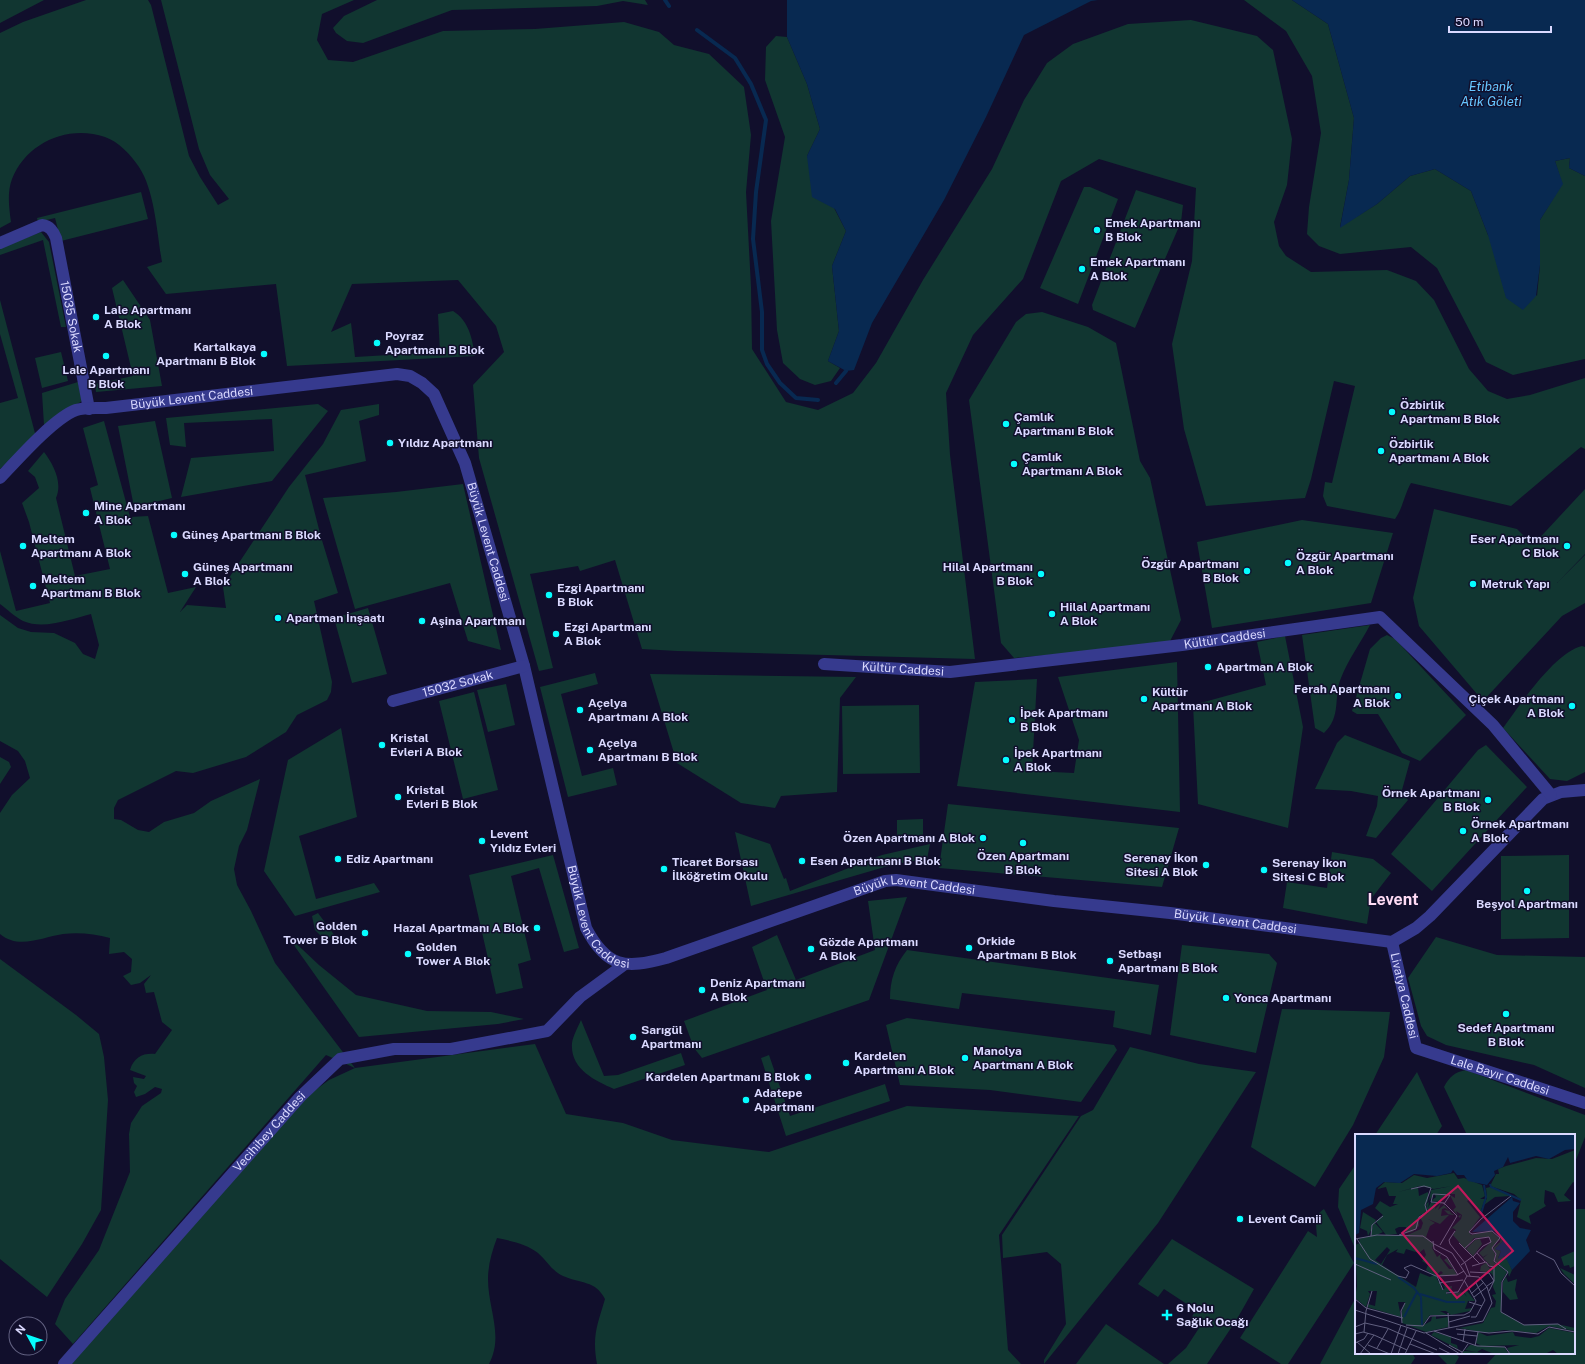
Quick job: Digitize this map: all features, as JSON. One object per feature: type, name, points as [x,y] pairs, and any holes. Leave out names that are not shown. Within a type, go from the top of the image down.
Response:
[{"type":"street","name":"15035 Sokak","points":[[0,243],[42,225],[49,227],[56,238],[89,409]]},
{"type":"street","name":"Büyük Levent Caddesi","points":[[0,478],[45,432],[77,409],[89,409],[397,374],[410,376],[422,382],[434,394],[438,401],[465,463],[524,666],[586,928],[593,942],[601,951],[625,964],[639,965],[666,958],[885,881],[896,880],[1054,901],[1170,913],[1392,942]]},
{"type":"street","name":"Kültür Caddesi","points":[[824,664],[950,672],[1182,645],[1380,617],[1493,725],[1551,795]]},
{"type":"street","name":"15032 Sokak","points":[[393,701],[524,666]]},
{"type":"street","points":[[1392,942],[1416,928],[1430,916],[1537,804],[1551,795],[1585,790]]},
{"type":"street","name":"Livatya Caddesi","points":[[1392,942],[1416,1048]]},
{"type":"street","name":"Vecihibey Caddesi","points":[[64,1364],[300,1097],[340,1059],[394,1049],[451,1049],[547,1031],[580,997],[625,964]]},
{"type":"street","name":"Lale Bayır Caddesi","points":[[1416,1048],[1585,1103]]},
{"type":"green space","points":[[0,0],[44,0],[0,23]]},
{"type":"green space","points":[[86,0],[148,0],[151,5],[189,156],[200,177],[218,205],[229,199],[210,175],[199,149],[161,0],[354,0],[322,14],[317,40],[328,60],[353,62],[443,31],[535,29],[624,22],[659,32],[674,45],[709,54],[744,87],[751,135],[746,192],[751,287],[752,349],[786,402],[818,410],[853,393],[876,363],[923,280],[992,169],[1024,100],[1047,63],[1073,44],[1128,24],[1191,20],[1257,36],[1273,50],[1292,139],[1287,185],[1274,222],[1279,246],[1286,256],[1311,272],[1387,270],[1416,281],[1434,300],[1469,369],[1488,391],[1507,399],[1530,395],[1585,378],[1585,449],[1581,447],[1511,506],[1411,483],[1395,519],[1327,506],[1323,496],[1325,482],[1332,483],[1355,386],[1334,381],[1311,479],[1305,498],[1206,506],[1184,429],[1172,344],[1192,261],[1196,188],[1099,159],[1061,181],[1023,279],[973,335],[946,393],[950,455],[975,659],[642,649],[615,560],[580,571],[578,566],[530,574],[553,668],[539,671],[479,458],[473,385],[504,352],[496,326],[458,280],[352,284],[331,332],[351,323],[355,357],[440,352],[438,314],[453,311],[463,320],[469,330],[475,356],[287,366],[276,284],[166,294],[147,267],[162,262],[155,213],[149,188],[139,167],[132,158],[124,149],[110,139],[91,134],[77,133],[63,135],[38,146],[27,155],[18,166],[10,184],[9,206],[11,222],[0,228],[0,33],[23,22]]},
{"type":"green space","points":[[377,0],[645,0],[648,5],[623,1],[597,6],[452,10],[363,43],[347,41],[336,33],[333,28],[344,16]]},
{"type":"green space","points":[[1244,0],[1292,0],[1328,24],[1354,118],[1349,180],[1340,227],[1377,204],[1410,176],[1435,169],[1471,191],[1488,235],[1537,296],[1540,265],[1540,220],[1562,184],[1555,161],[1570,158],[1569,168],[1585,176],[1585,359],[1513,375],[1486,362],[1437,268],[1411,247],[1340,254],[1319,246],[1307,234],[1309,207],[1321,133],[1312,76],[1286,31]]},
{"type":"green space","points":[[776,36],[787,37],[807,84],[820,129],[807,156],[846,231],[832,266],[839,331],[828,361],[840,368],[831,381],[815,385],[800,379],[783,363],[777,330],[771,221],[785,137],[765,80],[766,47]]},
{"type":"green space","points":[[1084,187],[1090,187],[1118,199],[1078,304],[1040,288]]},
{"type":"green space","points":[[1136,190],[1183,205],[1181,222],[1135,328],[1093,310],[1092,305]]},
{"type":"green space","points":[[141,192],[148,219],[61,241],[55,218],[38,222],[37,218]]},
{"type":"green space","points":[[41,232],[49,242],[66,327],[61,327],[43,240],[0,255],[0,248]]},
{"type":"green space","points":[[123,280],[150,320],[162,386],[96,392],[95,384],[133,376],[112,288]]},
{"type":"green space","points":[[0,300],[36,437],[0,469],[0,403],[18,398],[0,334]]},
{"type":"green space","points":[[1042,312],[1088,327],[1116,343],[1140,461],[1150,478],[1181,620],[1170,641],[1082,652],[1014,658],[1001,643],[969,400],[1016,322],[1026,314]]},
{"type":"green space","points":[[61,352],[68,381],[42,388],[35,358]]},
{"type":"green space","points":[[78,382],[82,401],[44,425],[42,393]]},
{"type":"green space","points":[[318,404],[328,411],[272,481],[181,497],[191,458],[274,451],[272,419],[184,423],[186,447],[170,445],[166,418]]},
{"type":"green space","points":[[379,404],[379,415],[359,421],[366,461],[305,475],[321,537],[338,593],[314,601],[332,682],[331,692],[327,700],[297,715],[286,732],[246,757],[193,773],[176,771],[118,800],[114,808],[114,819],[121,820],[138,830],[149,832],[164,822],[194,813],[211,801],[260,779],[247,830],[239,846],[234,869],[237,885],[275,963],[355,1068],[326,1055],[73,1344],[55,1324],[65,1299],[99,1250],[130,1172],[129,1134],[131,1123],[142,1106],[161,1093],[162,1089],[155,1087],[145,1094],[136,1097],[134,1092],[137,1086],[134,1083],[133,1077],[144,1079],[146,1076],[130,1070],[134,1062],[143,1055],[155,1054],[172,1030],[162,1022],[154,992],[146,993],[144,984],[151,975],[140,983],[131,985],[123,976],[131,972],[132,959],[124,952],[109,954],[110,938],[99,935],[69,933],[23,942],[7,939],[0,934],[0,813],[12,795],[30,778],[25,761],[18,751],[0,741],[0,615],[18,628],[31,632],[54,633],[75,643],[83,654],[95,659],[99,645],[91,614],[57,623],[40,624],[23,621],[0,604],[0,551],[16,611],[50,603],[29,522],[22,503],[39,488],[35,477],[28,471],[44,452],[54,468],[58,480],[58,492],[56,498],[75,576],[110,569],[90,488],[98,485],[83,428],[104,421],[130,517],[148,516],[168,593],[196,587],[180,612],[187,605],[226,608],[223,587],[289,487],[323,444],[341,410]]},
{"type":"green space","points":[[155,421],[172,498],[134,507],[118,426]]},
{"type":"green space","points":[[463,484],[501,650],[468,641],[450,583],[355,609],[323,498],[396,492]]},
{"type":"green space","points":[[1585,489],[1585,554],[1557,583],[1585,555],[1585,603],[1562,616],[1483,701],[1419,626],[1413,598],[1434,509],[1517,529],[1533,545]]},
{"type":"green space","points":[[1302,520],[1393,533],[1371,603],[1212,628],[1197,542]]},
{"type":"green space","points":[[368,608],[387,674],[352,683],[334,618]]},
{"type":"green space","points":[[1370,625],[1341,678],[1333,720],[1330,727],[1324,733],[1315,728],[1302,635]]},
{"type":"green space","points":[[1387,635],[1395,639],[1466,715],[1420,761],[1402,753],[1378,714],[1357,714],[1352,711],[1370,649],[1381,638]]},
{"type":"green space","points":[[1285,636],[1303,727],[1288,828],[1198,804],[1193,705],[1266,685],[1257,642]]},
{"type":"green space","points":[[1582,646],[1585,647],[1585,772],[1567,781],[1550,779],[1503,728],[1538,681],[1549,669],[1572,650]]},
{"type":"green space","points":[[1177,662],[1180,812],[957,786],[975,682],[1037,679],[1032,771],[1074,773],[1079,740],[1058,677]]},
{"type":"green space","points":[[595,673],[598,684],[561,694],[582,776],[613,768],[617,785],[568,797],[540,687]]},
{"type":"green space","points":[[650,674],[856,677],[840,698],[837,792],[781,796],[775,808],[741,803],[677,763]]},
{"type":"green space","points":[[506,684],[515,725],[488,732],[477,690]]},
{"type":"green space","points":[[474,692],[498,790],[463,799],[439,701]]},
{"type":"green space","points":[[919,705],[920,773],[843,774],[842,706]]},
{"type":"green space","points":[[341,728],[357,817],[299,836],[316,899],[374,883],[380,892],[295,916],[264,871],[288,760]]},
{"type":"green space","points":[[1345,735],[1410,761],[1402,790],[1408,800],[1376,838],[1366,836],[1377,806],[1378,796],[1351,791],[1315,789],[1337,743]]},
{"type":"green space","points":[[1486,745],[1527,787],[1432,891],[1391,854],[1478,750]]},
{"type":"green space","points":[[0,757],[9,762],[11,767],[0,784]]},
{"type":"green space","points":[[948,804],[1179,828],[1162,887],[939,868]]},
{"type":"green space","points":[[923,819],[923,839],[897,840],[897,820]]},
{"type":"green space","points":[[735,832],[770,844],[784,879],[786,878],[790,891],[882,855],[930,844],[927,859],[895,864],[751,906]]},
{"type":"green space","points":[[1332,852],[1373,859],[1391,873],[1371,899],[1367,924],[1283,908],[1287,882],[1327,888]]},
{"type":"green space","points":[[553,855],[579,948],[564,952],[539,868],[511,876],[531,960],[518,964],[523,988],[496,994],[469,875]]},
{"type":"green space","points":[[1569,855],[1569,938],[1501,939],[1501,856]]},
{"type":"green space","points":[[907,897],[869,1000],[702,1058],[694,1048],[684,1021],[767,990],[752,947],[777,935],[796,980],[875,950],[868,901]]},
{"type":"green space","points":[[318,913],[335,936],[324,939],[315,930],[312,916]]},
{"type":"green space","points":[[286,934],[319,965],[356,995],[427,1011],[491,1012],[524,1019],[498,1024],[359,1037]]},
{"type":"green space","points":[[1436,937],[1497,955],[1585,957],[1585,1088],[1534,1065],[1446,1045],[1427,1036],[1421,1026],[1408,978]]},
{"type":"green space","points":[[1182,945],[1269,954],[1277,963],[1256,1053],[1170,1035]]},
{"type":"green space","points":[[907,950],[1159,985],[1151,1035],[1113,1027],[1115,1011],[962,993],[959,1009],[890,999],[894,973],[899,961]]},
{"type":"green space","points":[[0,959],[76,1015],[99,1034],[104,1057],[108,1100],[101,1210],[82,1244],[47,1297],[0,1259]]},
{"type":"green space","points":[[1282,1009],[1390,1012],[1384,1057],[1353,1125],[1315,1187],[1251,1147]]},
{"type":"green space","points":[[907,1018],[1114,1045],[1117,1050],[1081,1102],[990,1090],[900,1085],[886,1025]]},
{"type":"green space","points":[[581,1020],[604,1076],[618,1075],[681,1053],[685,1065],[614,1089],[591,1077],[579,1067],[575,1060],[572,1052],[572,1043],[574,1034]]},
{"type":"green space","points":[[535,1044],[566,1114],[623,1123],[672,1140],[769,1152],[907,1106],[1079,1116],[999,1235],[1008,1350],[1021,1364],[597,1364],[595,1338],[605,1299],[601,1293],[592,1285],[570,1279],[559,1274],[538,1253],[529,1247],[497,1238],[493,1248],[488,1274],[495,1333],[493,1354],[489,1364],[68,1364],[303,1099],[329,1080],[355,1068]]},
{"type":"green space","points":[[1130,1047],[1199,1064],[1256,1072],[1158,1223],[1044,1364],[1044,1360],[1066,1324],[1061,1264],[1047,1252],[1003,1258],[1002,1235],[1081,1116],[1093,1110]]},
{"type":"green space","points":[[769,1055],[790,1116],[885,1084],[890,1101],[786,1136],[761,1058]]},
{"type":"green space","points":[[1466,1070],[1585,1115],[1585,1137],[1575,1162],[1575,1134],[1467,1134],[1444,1087],[1448,1080],[1459,1072]]},
{"type":"green space","points":[[1417,1072],[1442,1126],[1437,1134],[1376,1134]]},
{"type":"green space","points":[[1355,1165],[1355,1249],[1338,1207],[1339,1189]]},
{"type":"green space","points":[[1324,1209],[1354,1263],[1288,1364],[1281,1364],[1240,1338],[1308,1231],[1317,1237],[1317,1218]]},
{"type":"green space","points":[[1575,1209],[1585,1209],[1585,1364],[1487,1364],[1496,1354],[1575,1354]]},
{"type":"green space","points":[[1172,1239],[1254,1289],[1237,1319],[1207,1364],[1168,1364],[1186,1348],[1201,1325],[1191,1318],[1196,1310],[1164,1289],[1158,1297],[1138,1284]]},
{"type":"green space","points":[[1355,1299],[1355,1354],[1413,1354],[1415,1358],[1411,1364],[1320,1364]]},
{"type":"green space","points":[[1106,1324],[1164,1364],[1076,1364]]},
{"type":"green space","points":[[1437,1354],[1456,1354],[1459,1357],[1455,1364],[1447,1364]]},
{"type":"water","points":[[787,0],[1098,0],[1091,1],[1024,35],[986,117],[944,200],[872,323],[854,370],[846,371],[828,361],[839,331],[832,266],[846,231],[835,209],[812,197],[807,156],[820,129],[807,84],[787,37]]},
{"type":"water","name":"Etibank Atık Göleti","points":[[1292,0],[1585,0],[1585,176],[1569,168],[1570,158],[1555,161],[1563,184],[1540,220],[1540,265],[1536,296],[1523,310],[1506,298],[1488,235],[1471,191],[1435,169],[1410,176],[1377,204],[1340,228],[1349,180],[1354,118],[1328,24]]},
{"type":"waterway","points":[[665,0],[669,6]]},
{"type":"waterway","points":[[697,30],[735,58],[751,84],[766,120],[756,192],[753,239],[762,312],[762,350],[767,364],[780,383],[796,398],[818,400]]},
{"type":"waterway","points":[[836,383],[846,371]]},
{"type":"place","name":"Emek Apartmanı B Blok","points":[[1097,230]]},
{"type":"place","name":"Emek Apartmanı A Blok","points":[[1082,269]]},
{"type":"place","name":"Lale Apartmanı A Blok","points":[[96,317]]},
{"type":"place","name":"Poyraz Apartmanı B Blok","points":[[377,343]]},
{"type":"place","name":"Kartalkaya Apartmanı B Blok","points":[[264,354]]},
{"type":"place","name":"Lale Apartmanı B Blok","points":[[106,356]]},
{"type":"place","name":"Özbirlik Apartmanı B Blok","points":[[1392,412]]},
{"type":"place","name":"Çamlık Apartmanı B Blok","points":[[1006,424]]},
{"type":"place","name":"Yıldız Apartmanı","points":[[390,443]]},
{"type":"place","name":"Özbirlik Apartmanı A Blok","points":[[1381,451]]},
{"type":"place","name":"Çamlık Apartmanı A Blok","points":[[1014,464]]},
{"type":"place","name":"Mine Apartmanı A Blok","points":[[86,513]]},
{"type":"place","name":"Güneş Apartmanı B Blok","points":[[174,535]]},
{"type":"place","name":"Meltem Apartmanı A Blok","points":[[23,546]]},
{"type":"place","name":"Eser Apartmanı C Blok","points":[[1567,546]]},
{"type":"place","name":"Özgür Apartmanı A Blok","points":[[1288,563]]},
{"type":"place","name":"Özgür Apartmanı B Blok","points":[[1247,571]]},
{"type":"place","name":"Güneş Apartmanı A Blok","points":[[185,574]]},
{"type":"place","name":"Hilal Apartmanı B Blok","points":[[1041,574]]},
{"type":"place","name":"Metruk Yapı","points":[[1473,584]]},
{"type":"place","name":"Meltem Apartmanı B Blok","points":[[33,586]]},
{"type":"place","name":"Ezgi Apartmanı B Blok","points":[[549,595]]},
{"type":"place","name":"Hilal Apartmanı A Blok","points":[[1052,614]]},
{"type":"place","name":"Apartman İnşaatı","points":[[278,618]]},
{"type":"place","name":"Aşina Apartmanı","points":[[422,621]]},
{"type":"place","name":"Ezgi Apartmanı A Blok","points":[[556,634]]},
{"type":"place","name":"Apartman A Blok","points":[[1208,667]]},
{"type":"place","name":"Ferah Apartmanı A Blok","points":[[1398,696]]},
{"type":"place","name":"Kültür Apartmanı A Blok","points":[[1144,699]]},
{"type":"place","name":"Çiçek Apartmanı A Blok","points":[[1572,706]]},
{"type":"place","name":"Açelya Apartmanı A Blok","points":[[580,710]]},
{"type":"place","name":"İpek Apartmanı B Blok","points":[[1012,720]]},
{"type":"place","name":"Kristal Evleri A Blok","points":[[382,745]]},
{"type":"place","name":"Açelya Apartmanı B Blok","points":[[590,750]]},
{"type":"place","name":"İpek Apartmanı A Blok","points":[[1006,760]]},
{"type":"place","name":"Kristal Evleri B Blok","points":[[398,797]]},
{"type":"place","name":"Örnek Apartmanı B Blok","points":[[1488,800]]},
{"type":"place","name":"Örnek Apartmanı A Blok","points":[[1463,831]]},
{"type":"place","name":"Özen Apartmanı A Blok","points":[[983,838]]},
{"type":"place","name":"Levent Yıldız Evleri","points":[[482,841]]},
{"type":"place","name":"Özen Apartmanı B Blok","points":[[1023,843]]},
{"type":"place","name":"Ediz Apartmanı","points":[[338,859]]},
{"type":"place","name":"Esen Apartmanı B Blok","points":[[802,861]]},
{"type":"place","name":"Serenay İkon Sitesi A Blok","points":[[1206,865]]},
{"type":"place","name":"Ticaret Borsası İlköğretim Okulu","points":[[664,869]]},
{"type":"place","name":"Serenay İkon Sitesi C Blok","points":[[1264,870]]},
{"type":"place","name":"Beşyol Apartmanı","points":[[1527,891]]},
{"type":"place","name":"Hazal Apartmanı A Blok","points":[[537,928]]},
{"type":"place","name":"Golden Tower B Blok","points":[[365,933]]},
{"type":"place","name":"Orkide Apartmanı B Blok","points":[[969,948]]},
{"type":"place","name":"Gözde Apartmanı A Blok","points":[[811,949]]},
{"type":"place","name":"Golden Tower A Blok","points":[[408,954]]},
{"type":"place","name":"Setbaşı Apartmanı B Blok","points":[[1110,961]]},
{"type":"place","name":"Deniz Apartmanı A Blok","points":[[702,990]]},
{"type":"place","name":"Yonca Apartmanı","points":[[1226,998]]},
{"type":"place","name":"Sedef Apartmanı B Blok","points":[[1506,1014]]},
{"type":"place","name":"Sarıgül Apartmanı","points":[[633,1037]]},
{"type":"place","name":"Manolya Apartmanı A Blok","points":[[965,1058]]},
{"type":"place","name":"Kardelen Apartmanı A Blok","points":[[846,1063]]},
{"type":"place","name":"Kardelen Apartmanı B Blok","points":[[808,1077]]},
{"type":"place","name":"Adatepe Apartmanı","points":[[746,1100]]},
{"type":"place","name":"Levent Camii","points":[[1240,1219]]},
{"type":"place","name":"6 Nolu Sağlık Ocağı","points":[[1167,1315]]},
{"type":"district","name":"Levent","points":[[1393,899]]}]
